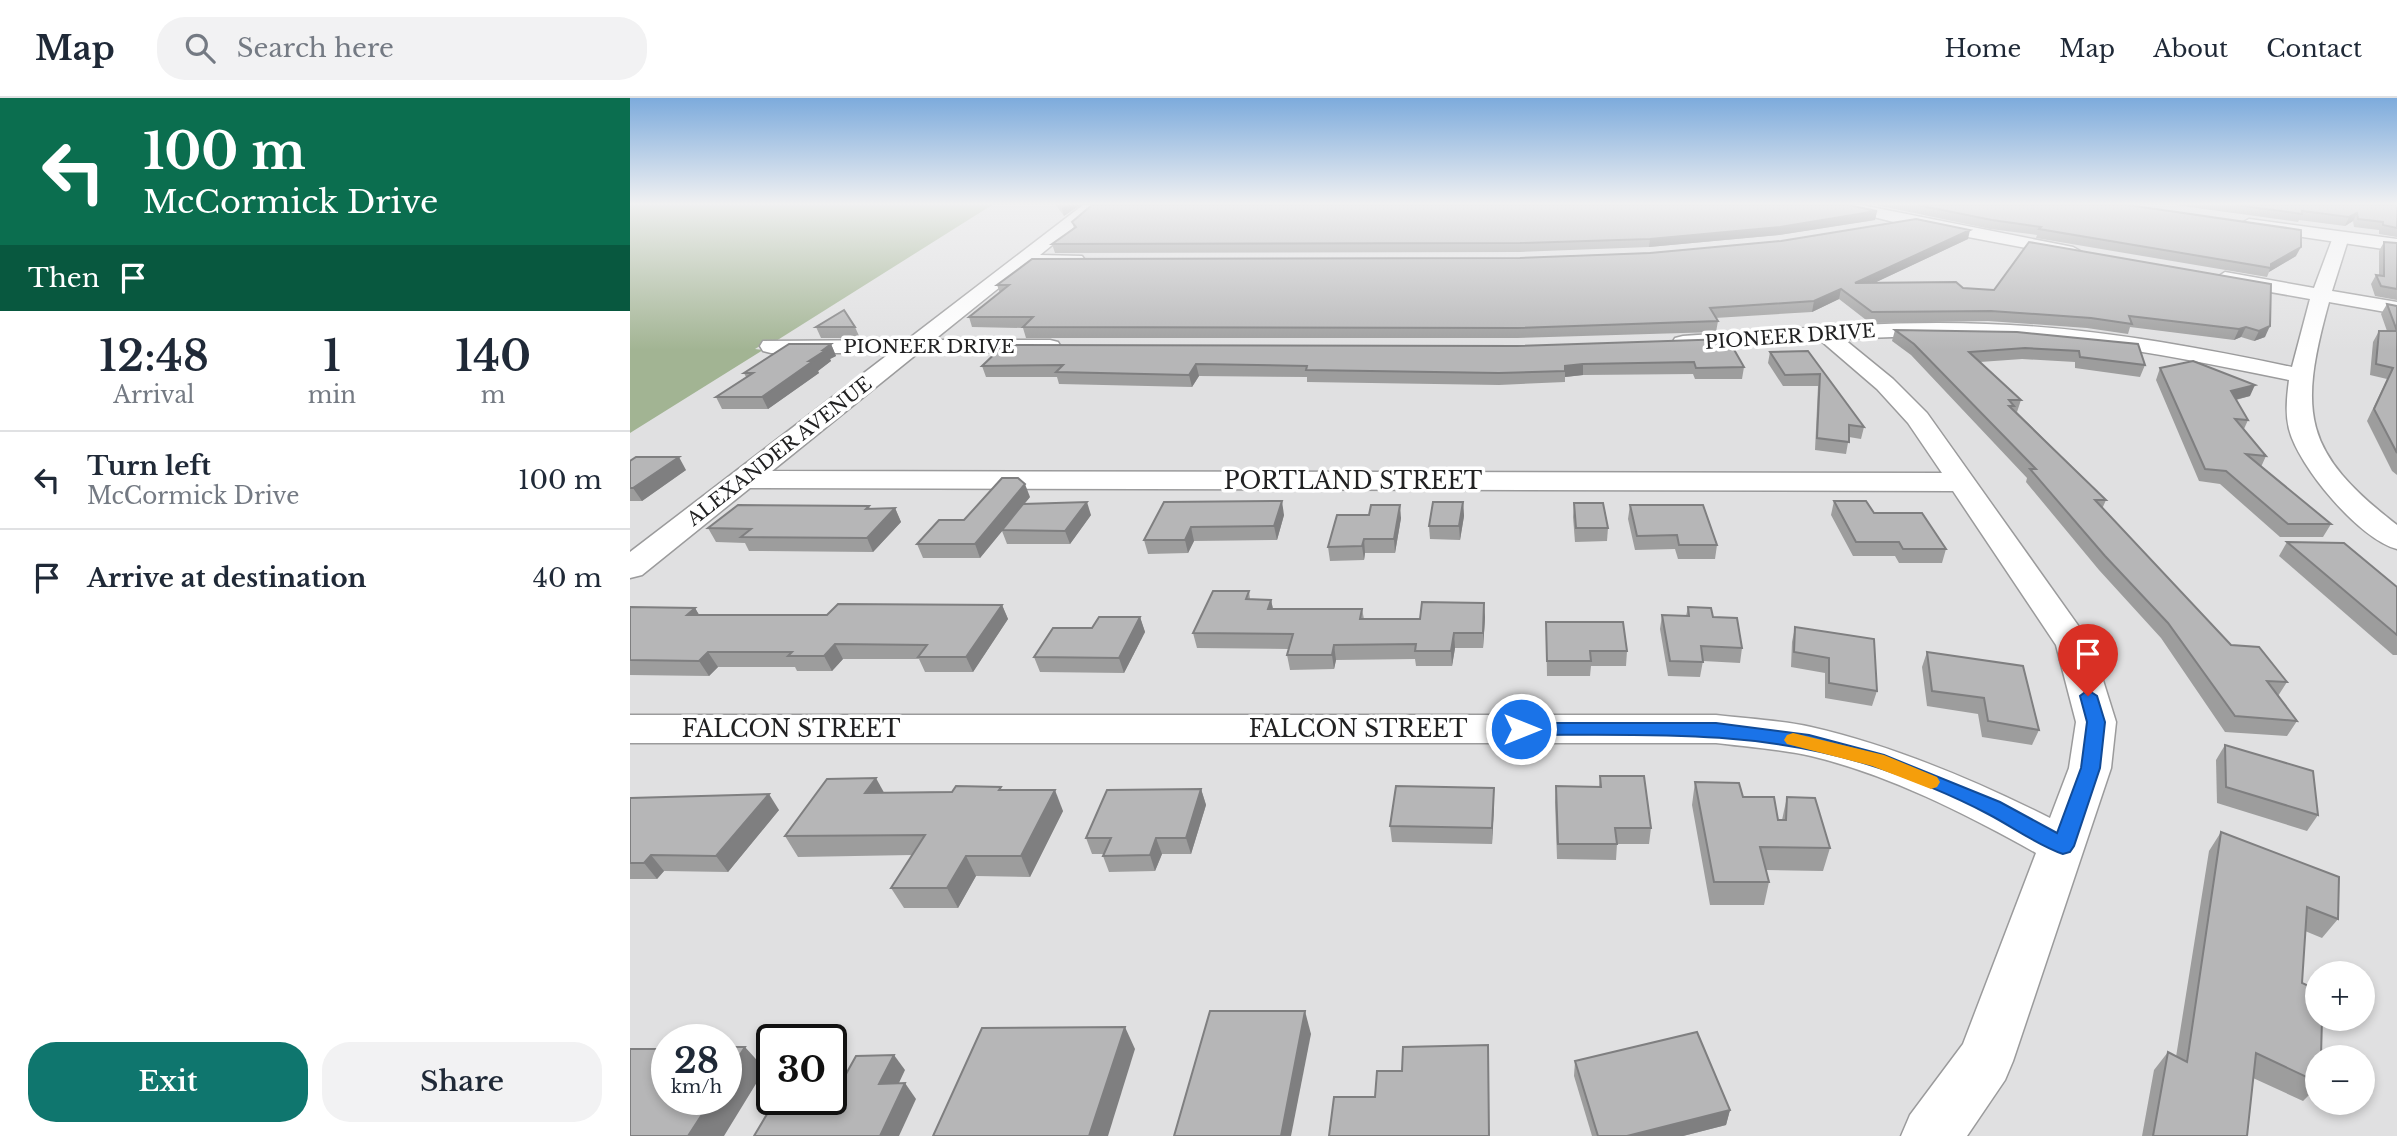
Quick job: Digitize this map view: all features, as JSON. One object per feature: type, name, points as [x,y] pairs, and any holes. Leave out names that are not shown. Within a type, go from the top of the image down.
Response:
[{"type":"street","name":"ALEXANDER AVENUE","points":[[630,568],[1030,253]]},
{"type":"street","points":[[2084,253],[2092,255]]},
{"type":"street","points":[[2335,253],[2321,295],[2302,376],[2301,429],[2316,460],[2346,494],[2397,540]]},
{"type":"street","points":[[1020,261],[1089,260]]},
{"type":"street","points":[[2214,276],[2397,308]]},
{"type":"street","name":"PIONEER DRIVE","points":[[1665,344],[1913,329],[1988,330],[2087,338],[2183,352],[2302,376]]},
{"type":"street","points":[[1825,334],[1885,384],[1918,418],[1963,482],[2074,645],[2096,722],[2090,768],[1985,1061],[1931,1136]]},
{"type":"street","name":"PIONEER DRIVE","points":[[771,346],[1077,347]]},
{"type":"street","name":"PORTLAND STREET","points":[[743,479],[1963,482]]},
{"type":"street","name":"FALCON STREET","points":[[630,729],[1716,729],[1809,742],[1877,760],[1993,807],[2063,846]]},
{"type":"green space","points":[[630,253],[915,253],[776,341],[768,341],[755,349],[763,350],[630,433]]},
{"type":"building","points":[[1639,253],[1919,253],[1855,283],[1956,282],[1963,288],[1994,290],[2021,253],[2095,253],[2271,284],[2270,326],[2259,331],[2246,327],[2239,329],[2129,316],[2132,324],[2091,318],[1991,311],[1872,312],[1841,289],[1814,301],[1710,308],[1718,321],[1517,328],[1023,327],[1033,317],[969,317],[1009,285],[997,285],[1032,259],[1520,258]]},
{"type":"building","points":[[2184,253],[2290,253],[2271,264],[2271,268]]},
{"type":"building","points":[[2384,253],[2397,253],[2397,289],[2381,286],[2376,275],[2384,276]]},
{"type":"building","points":[[2387,304],[2397,306],[2397,331]]},
{"type":"building","points":[[844,310],[855,327],[816,327]]},
{"type":"building","points":[[1895,330],[2017,332],[2138,344],[2145,365],[2080,357],[2079,351],[2025,348],[1969,352],[2021,400],[2009,400],[2014,406],[2009,406],[2106,500],[2095,500],[2231,645],[2259,647],[2287,682],[2267,681],[2297,721],[2235,716],[2168,623],[2105,556],[2030,469],[2036,469],[1914,344]]},
{"type":"building","points":[[2379,331],[2397,331],[2397,453],[2374,409],[2393,368],[2376,364]]},
{"type":"building","points":[[1728,339],[1744,367],[1696,368],[1694,362],[1583,364],[1565,366],[1565,371],[1499,373],[1306,370],[1307,366],[1196,364],[1189,375],[1056,372],[1063,365],[982,366],[1004,345],[1517,346]]},
{"type":"building","points":[[789,344],[831,344],[809,361],[813,361],[762,397],[716,397],[753,373],[744,373]]},
{"type":"building","points":[[1808,351],[1864,427],[1849,425],[1849,442],[1817,438],[1820,374],[1785,375],[1770,352]]},
{"type":"building","points":[[2193,361],[2255,385],[2231,391],[2248,420],[2235,419],[2266,456],[2246,454],[2331,524],[2288,524],[2226,471],[2205,469],[2160,368]]},
{"type":"building","points":[[636,457],[679,457],[630,488],[630,461]]},
{"type":"building","points":[[1002,478],[1018,478],[1025,484],[975,544],[917,544],[939,520],[964,520]]},
{"type":"building","points":[[1282,501],[1274,526],[1191,527],[1185,540],[1144,540],[1164,502]]},
{"type":"building","points":[[1834,501],[1866,501],[1874,513],[1922,513],[1946,549],[1903,549],[1899,542],[1856,542]]},
{"type":"building","points":[[1087,502],[1065,531],[1002,530],[1023,504]]},
{"type":"building","points":[[1433,502],[1463,502],[1459,526],[1429,526]]},
{"type":"building","points":[[1574,503],[1603,503],[1608,528],[1576,528]]},
{"type":"building","points":[[738,505],[895,508],[867,538],[741,537],[751,529],[708,528]]},
{"type":"building","points":[[1371,505],[1400,505],[1394,539],[1364,539],[1362,546],[1328,547],[1337,515],[1369,515]]},
{"type":"building","points":[[1630,505],[1703,505],[1717,545],[1679,545],[1677,535],[1637,536]]},
{"type":"building","points":[[2287,542],[2344,543],[2397,587],[2397,635]]},
{"type":"building","points":[[1213,591],[1249,591],[1246,599],[1271,600],[1268,609],[1362,609],[1360,619],[1420,619],[1422,602],[1484,603],[1483,633],[1454,633],[1451,651],[1415,651],[1416,644],[1334,645],[1332,655],[1287,655],[1293,634],[1193,633]]},
{"type":"building","points":[[838,604],[1002,605],[966,657],[918,657],[927,645],[835,644],[824,656],[788,656],[792,652],[708,652],[699,661],[630,660],[630,607],[695,608],[687,615],[827,615]]},
{"type":"building","points":[[1688,607],[1711,608],[1713,617],[1737,618],[1742,648],[1701,646],[1703,662],[1670,661],[1662,615],[1689,616]]},
{"type":"building","points":[[1099,617],[1140,617],[1119,658],[1034,657],[1053,628],[1092,628]]},
{"type":"building","points":[[1546,622],[1623,622],[1627,651],[1590,651],[1591,661],[1547,661]]},
{"type":"building","points":[[1795,627],[1874,639],[1877,691],[1829,683],[1829,658],[1794,652]]},
{"type":"building","points":[[1927,652],[2023,666],[2039,730],[1988,721],[1984,698],[1932,691]]},
{"type":"building","points":[[2225,745],[2313,771],[2318,815],[2226,787]]},
{"type":"building","points":[[1600,776],[1644,776],[1651,828],[1615,828],[1617,844],[1558,844],[1556,786],[1601,787]]},
{"type":"building","points":[[876,778],[865,793],[952,792],[956,786],[1001,787],[999,790],[1055,790],[1021,856],[966,856],[947,888],[891,888],[925,835],[785,836],[827,779]]},
{"type":"building","points":[[1695,782],[1739,783],[1743,797],[1774,797],[1778,820],[1786,820],[1787,797],[1815,798],[1830,848],[1760,847],[1769,882],[1714,882]]},
{"type":"building","points":[[1396,786],[1494,788],[1492,828],[1390,826]]},
{"type":"building","points":[[1201,789],[1186,838],[1156,838],[1150,855],[1103,856],[1111,838],[1086,838],[1107,790]]},
{"type":"building","points":[[769,794],[716,856],[651,855],[644,863],[630,863],[630,798]]},
{"type":"building","points":[[2221,832],[2339,877],[2338,919],[2307,907],[2302,983],[2305,984],[2305,1031],[2322,1031],[2321,1045],[2305,1045],[2305,1076],[2256,1053],[2247,1136],[2153,1136],[2168,1052],[2187,1062]]},
{"type":"building","points":[[1210,1011],[1305,1011],[1281,1136],[1174,1136]]},
{"type":"building","points":[[1125,1027],[1089,1136],[933,1136],[982,1028]]},
{"type":"building","points":[[1697,1032],[1730,1110],[1627,1136],[1598,1136],[1575,1061]]},
{"type":"building","points":[[1488,1045],[1489,1136],[1329,1136],[1334,1097],[1375,1097],[1377,1071],[1402,1071],[1403,1047]]},
{"type":"building","points":[[630,1049],[651,1049],[651,1115],[702,1115],[688,1136],[630,1136]]},
{"type":"building","points":[[894,1055],[879,1084],[905,1083],[880,1136],[754,1136],[766,1115],[847,1115],[847,1072],[856,1056]]},
{"type":"slow traffic","points":[[1793,740],[1877,760],[1931,782]]},
{"type":"route","points":[[1521,729],[1716,729],[1809,742],[1877,760],[1947,788],[1993,807],[2063,846],[2090,768],[2096,722],[2088,696]]}]
